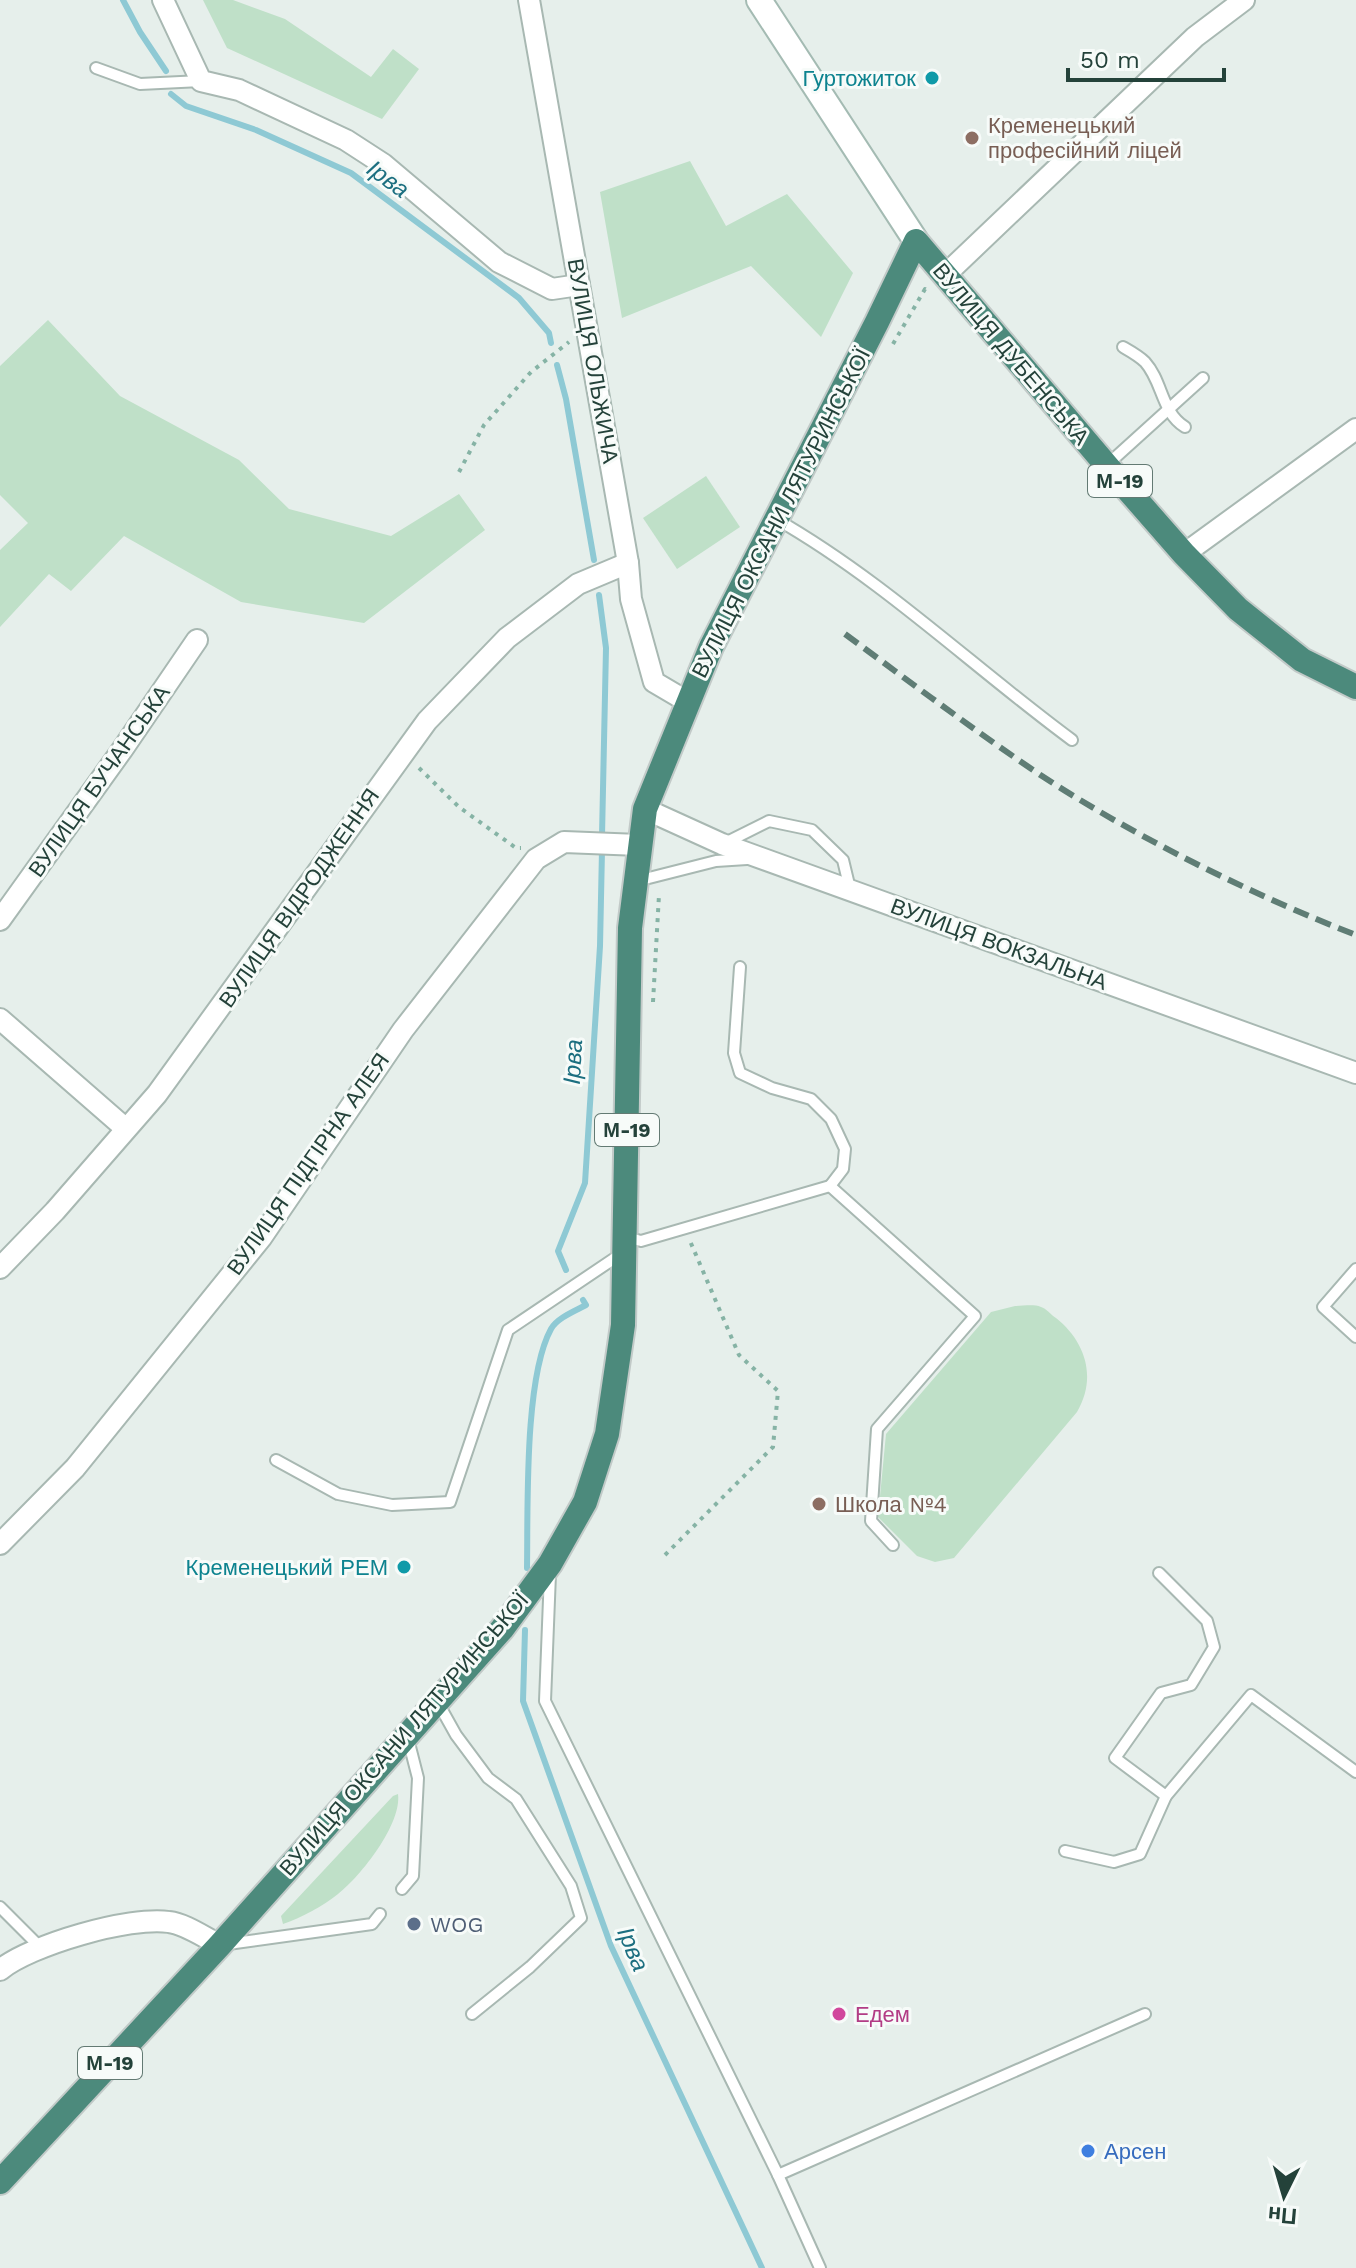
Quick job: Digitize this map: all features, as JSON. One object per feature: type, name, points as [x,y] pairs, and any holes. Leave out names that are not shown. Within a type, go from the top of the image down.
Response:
[{"type":"highway","name":"ВУЛИЦЯ ДУБЕНСЬКА","points":[[916,241],[1107,466],[1184,554],[1238,609],[1302,660],[1356,687]]},
{"type":"highway","name":"ВУЛИЦЯ ОКСАНИ ЛЯТУРИНСЬКОЇ","points":[[220,1945],[502,1629],[550,1564],[585,1502],[607,1434],[623,1325],[630,928],[645,809],[711,647],[916,241]]},
{"type":"highway","name":"М-19","points":[[0,2182],[220,1945]]},
{"type":"main road","name":"ВУЛИЦЯ ДУБЕНСЬКА","points":[[759,0],[916,241]]},
{"type":"street","points":[[163,0],[201,81],[239,90],[346,140],[383,164],[499,262],[552,289],[579,285]]},
{"type":"street","name":"ВУЛИЦЯ ОЛЬЖИЧА","points":[[529,0],[628,563],[631,599],[654,682],[688,702]]},
{"type":"street","points":[[944,276],[1195,37],[1244,0]]},
{"type":"street","points":[[1184,554],[1356,429]]},
{"type":"street","name":"ВУЛИЦЯ ВІДРОДЖЕННЯ","points":[[0,1268],[55,1211],[157,1094],[427,721],[507,638],[578,584],[628,563]]},
{"type":"street","name":"ВУЛИЦЯ БУЧАНСЬКА","points":[[0,920],[197,640]]},
{"type":"street","name":"ВУЛИЦЯ ВОКЗАЛЬНА","points":[[645,809],[722,844],[1356,1073]]},
{"type":"street","points":[[555,848],[564,842],[639,845]]},
{"type":"street","name":"ВУЛИЦЯ ПІДГІРНА АЛЕЯ","points":[[0,1544],[75,1468],[261,1238],[403,1030],[536,859],[555,848]]},
{"type":"street","points":[[0,1019],[125,1128]]},
{"type":"street","points":[[0,1970],[43,1949],[123,1922],[171,1922],[220,1945]]},
{"type":"lane","points":[[96,68],[140,84],[201,81]]},
{"type":"lane","points":[[1123,347],[1144,362],[1174,420],[1185,427]]},
{"type":"lane","points":[[1107,466],[1203,378]]},
{"type":"lane","points":[[775,519],[886,593],[1011,695],[1072,740]]},
{"type":"lane","points":[[722,844],[769,821],[812,830],[843,860],[851,891]]},
{"type":"lane","points":[[635,882],[716,861],[761,858]]},
{"type":"lane","points":[[276,1460],[338,1494],[392,1505],[450,1502],[508,1330],[626,1244],[830,1186],[843,1169],[845,1149],[831,1119],[811,1099],[772,1088],[740,1073],[734,1053],[740,967]]},
{"type":"lane","points":[[830,1186],[975,1316],[877,1429],[871,1521],[893,1545]]},
{"type":"lane","points":[[1356,1269],[1323,1307],[1356,1337]]},
{"type":"lane","points":[[550,1564],[545,1701],[778,2175],[820,2268]]},
{"type":"lane","points":[[1159,1573],[1207,1621],[1214,1647],[1191,1685],[1161,1693],[1115,1758],[1166,1796]]},
{"type":"lane","points":[[1065,1851],[1114,1862],[1140,1854],[1166,1796],[1251,1695],[1356,1772]]},
{"type":"lane","points":[[437,1700],[456,1735],[488,1778],[516,1799],[571,1886],[581,1918],[530,1967],[472,2014]]},
{"type":"lane","points":[[402,1889],[413,1876],[418,1778],[407,1733]]},
{"type":"lane","points":[[0,1907],[43,1949]]},
{"type":"lane","points":[[220,1945],[372,1924],[380,1914]]},
{"type":"lane","points":[[778,2175],[1145,2014]]},
{"type":"path","points":[[893,344],[925,289],[935,300]]},
{"type":"path","points":[[459,472],[484,425],[521,382],[587,329]]},
{"type":"path","points":[[404,753],[459,807],[516,848],[555,848]]},
{"type":"path","points":[[653,1002],[660,875]]},
{"type":"path","points":[[665,1555],[773,1447],[778,1391],[739,1355],[685,1228]]},
{"type":"green space","points":[[203,0],[233,0],[285,19],[371,77],[393,49],[419,69],[382,119],[227,48]]},
{"type":"green space","points":[[690,161],[726,226],[787,194],[853,273],[821,337],[751,266],[622,318],[600,192]]},
{"type":"green space","points":[[48,320],[120,396],[239,460],[289,509],[391,536],[459,494],[485,530],[364,623],[241,602],[124,536],[71,591],[49,574],[0,627],[0,550],[28,523],[0,495],[0,366]]},
{"type":"green space","points":[[706,476],[740,527],[677,569],[643,518]]},
{"type":"green space","points":[[1015,1306],[1043,1308],[1075,1338],[1087,1374],[1083,1399],[1077,1412],[954,1558],[935,1562],[917,1556],[878,1517],[886,1434],[991,1312]]},
{"type":"green space","points":[[398,1794],[394,1820],[358,1875],[326,1903],[283,1924],[281,1916]]},
{"type":"waterway","name":"Ірва","points":[[123,0],[166,71]]},
{"type":"waterway","name":"Ірва","points":[[171,94],[186,106],[256,130],[351,173],[519,298],[549,333],[551,343]]},
{"type":"waterway","name":"Ірва","points":[[557,365],[566,399],[594,560]]},
{"type":"waterway","name":"Ірва","points":[[599,595],[606,648],[602,836]]},
{"type":"waterway","name":"Ірва","points":[[566,1270],[558,1251],[585,1183],[600,946],[602,850]]},
{"type":"waterway","name":"Ірва","points":[[527,1568],[529,1445],[536,1379],[551,1329],[562,1318],[586,1305],[583,1300]]},
{"type":"waterway","name":"Ірва","points":[[525,1630],[523,1701],[611,1946],[762,2268]]},
{"type":"railway","points":[[845,634],[992,742],[1078,799],[1195,863],[1356,935]]},
{"type":"place","name":"Гуртожиток","points":[[932,78]]},
{"type":"place","name":"Кременецький професійний ліцей","points":[[972,138]]},
{"type":"place","name":"Школа №4","points":[[819,1504]]},
{"type":"place","name":"Кременецький РЕМ","points":[[404,1567]]},
{"type":"place","name":"WOG","points":[[414,1924]]},
{"type":"place","name":"Едем","points":[[839,2014]]},
{"type":"place","name":"Арсен","points":[[1088,2151]]}]
